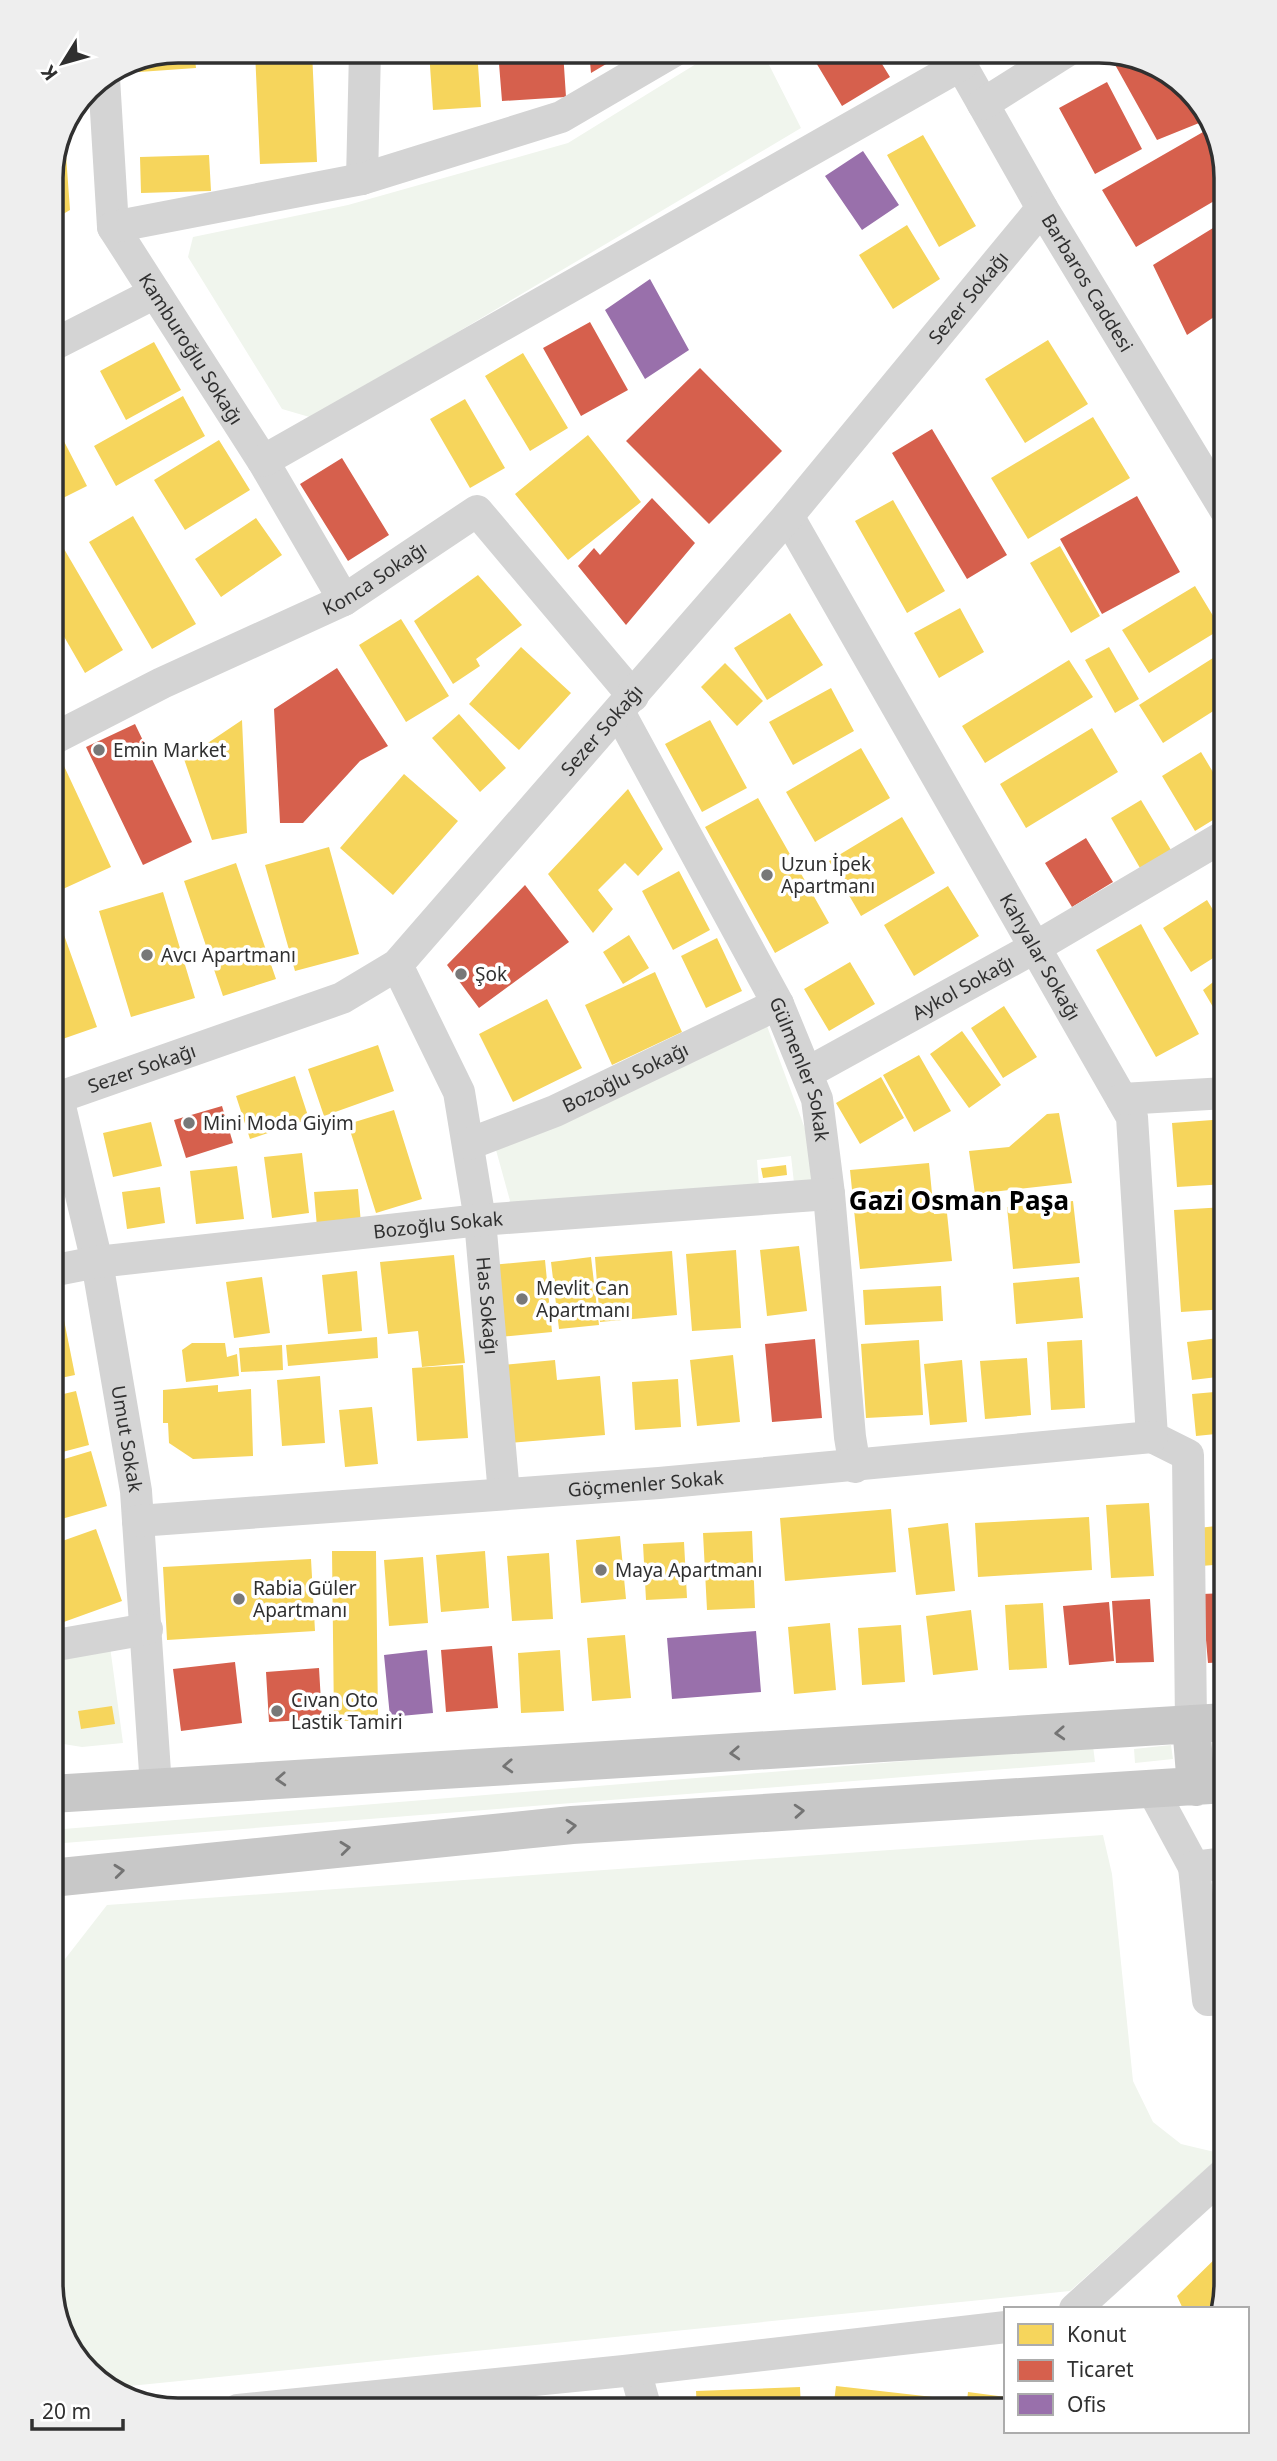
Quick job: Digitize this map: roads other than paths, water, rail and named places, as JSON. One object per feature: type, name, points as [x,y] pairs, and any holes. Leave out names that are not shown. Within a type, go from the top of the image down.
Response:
[{"type":"main road","points":[[63,1793],[1209,1723],[1211,1786],[572,1825],[63,1877]]},
{"type":"main road","points":[[1110,1730],[1114,1792]]},
{"type":"street","points":[[362,178],[365,63]]},
{"type":"street","points":[[113,227],[362,178],[561,117],[653,63]]},
{"type":"street","points":[[263,461],[948,63]]},
{"type":"street","name":"Barbaros Caddesi","points":[[960,63],[1042,208],[1214,491]]},
{"type":"street","points":[[983,104],[1048,63]]},
{"type":"street","name":"Kamburoğlu Sokağı","points":[[105,90],[113,227],[263,461],[344,600]]},
{"type":"street","name":"Sezer Sokağı","points":[[63,1096],[342,998],[397,965],[788,516],[1042,208]]},
{"type":"street","points":[[63,340],[155,293]]},
{"type":"street","name":"Konca Sokağı","points":[[63,734],[162,683],[344,600],[477,511],[626,704]]},
{"type":"street","name":"Kahyalar Sokağı","points":[[788,516],[1132,1117],[1152,1437]]},
{"type":"street","name":"Gülmenler Sokak","points":[[626,704],[778,1004],[817,1099],[829,1194],[855,1467]]},
{"type":"street","name":"Aykol Sokağı","points":[[807,1073],[1034,948],[1214,842]]},
{"type":"street","name":"Has Sokağı","points":[[397,965],[459,1092],[480,1220],[504,1494]]},
{"type":"street","name":"Bozoğlu Sokağı","points":[[469,1144],[555,1111],[778,1004]]},
{"type":"street","points":[[1122,1099],[1214,1094]]},
{"type":"street","name":"Umut Sokak","points":[[63,1133],[97,1262],[136,1491],[156,1787]]},
{"type":"street","name":"Bozoğlu Sokak","points":[[63,1269],[97,1262],[480,1220],[829,1194]]},
{"type":"street","points":[[1152,1437],[1188,1455],[1209,1723]]},
{"type":"street","name":"Göçmenler Sokak","points":[[138,1521],[855,1467],[1152,1437]]},
{"type":"street","points":[[63,1644],[147,1629]]},
{"type":"street","points":[[1153,1791],[1194,1867],[1208,2000],[1214,1999]]},
{"type":"street","points":[[1194,1867],[1214,1864]]},
{"type":"street","points":[[1077,2307],[1214,2183]]},
{"type":"street","points":[[400,2398],[1004,2327]]},
{"type":"street","points":[[635,2370],[643,2398]]},
{"type":"place","name":"Emin Market","points":[[99,750]]},
{"type":"place","name":"Uzun İpek Apartmanı","points":[[767,875]]},
{"type":"place","name":"Avcı Apartmanı","points":[[147,955]]},
{"type":"place","name":"Şok","points":[[461,974]]},
{"type":"place","name":"Mini Moda Giyim","points":[[189,1123]]},
{"type":"place","name":"Mevlit Can Apartmanı","points":[[522,1299]]},
{"type":"place","name":"Maya Apartmanı","points":[[601,1570]]},
{"type":"place","name":"Rabia Güler Apartmanı","points":[[239,1599]]},
{"type":"place","name":"Cıvan Oto Lastik Tamiri","points":[[277,1711]]},
{"type":"district","name":"Gazi Osman Paşa","points":[[959,1201]]}]
